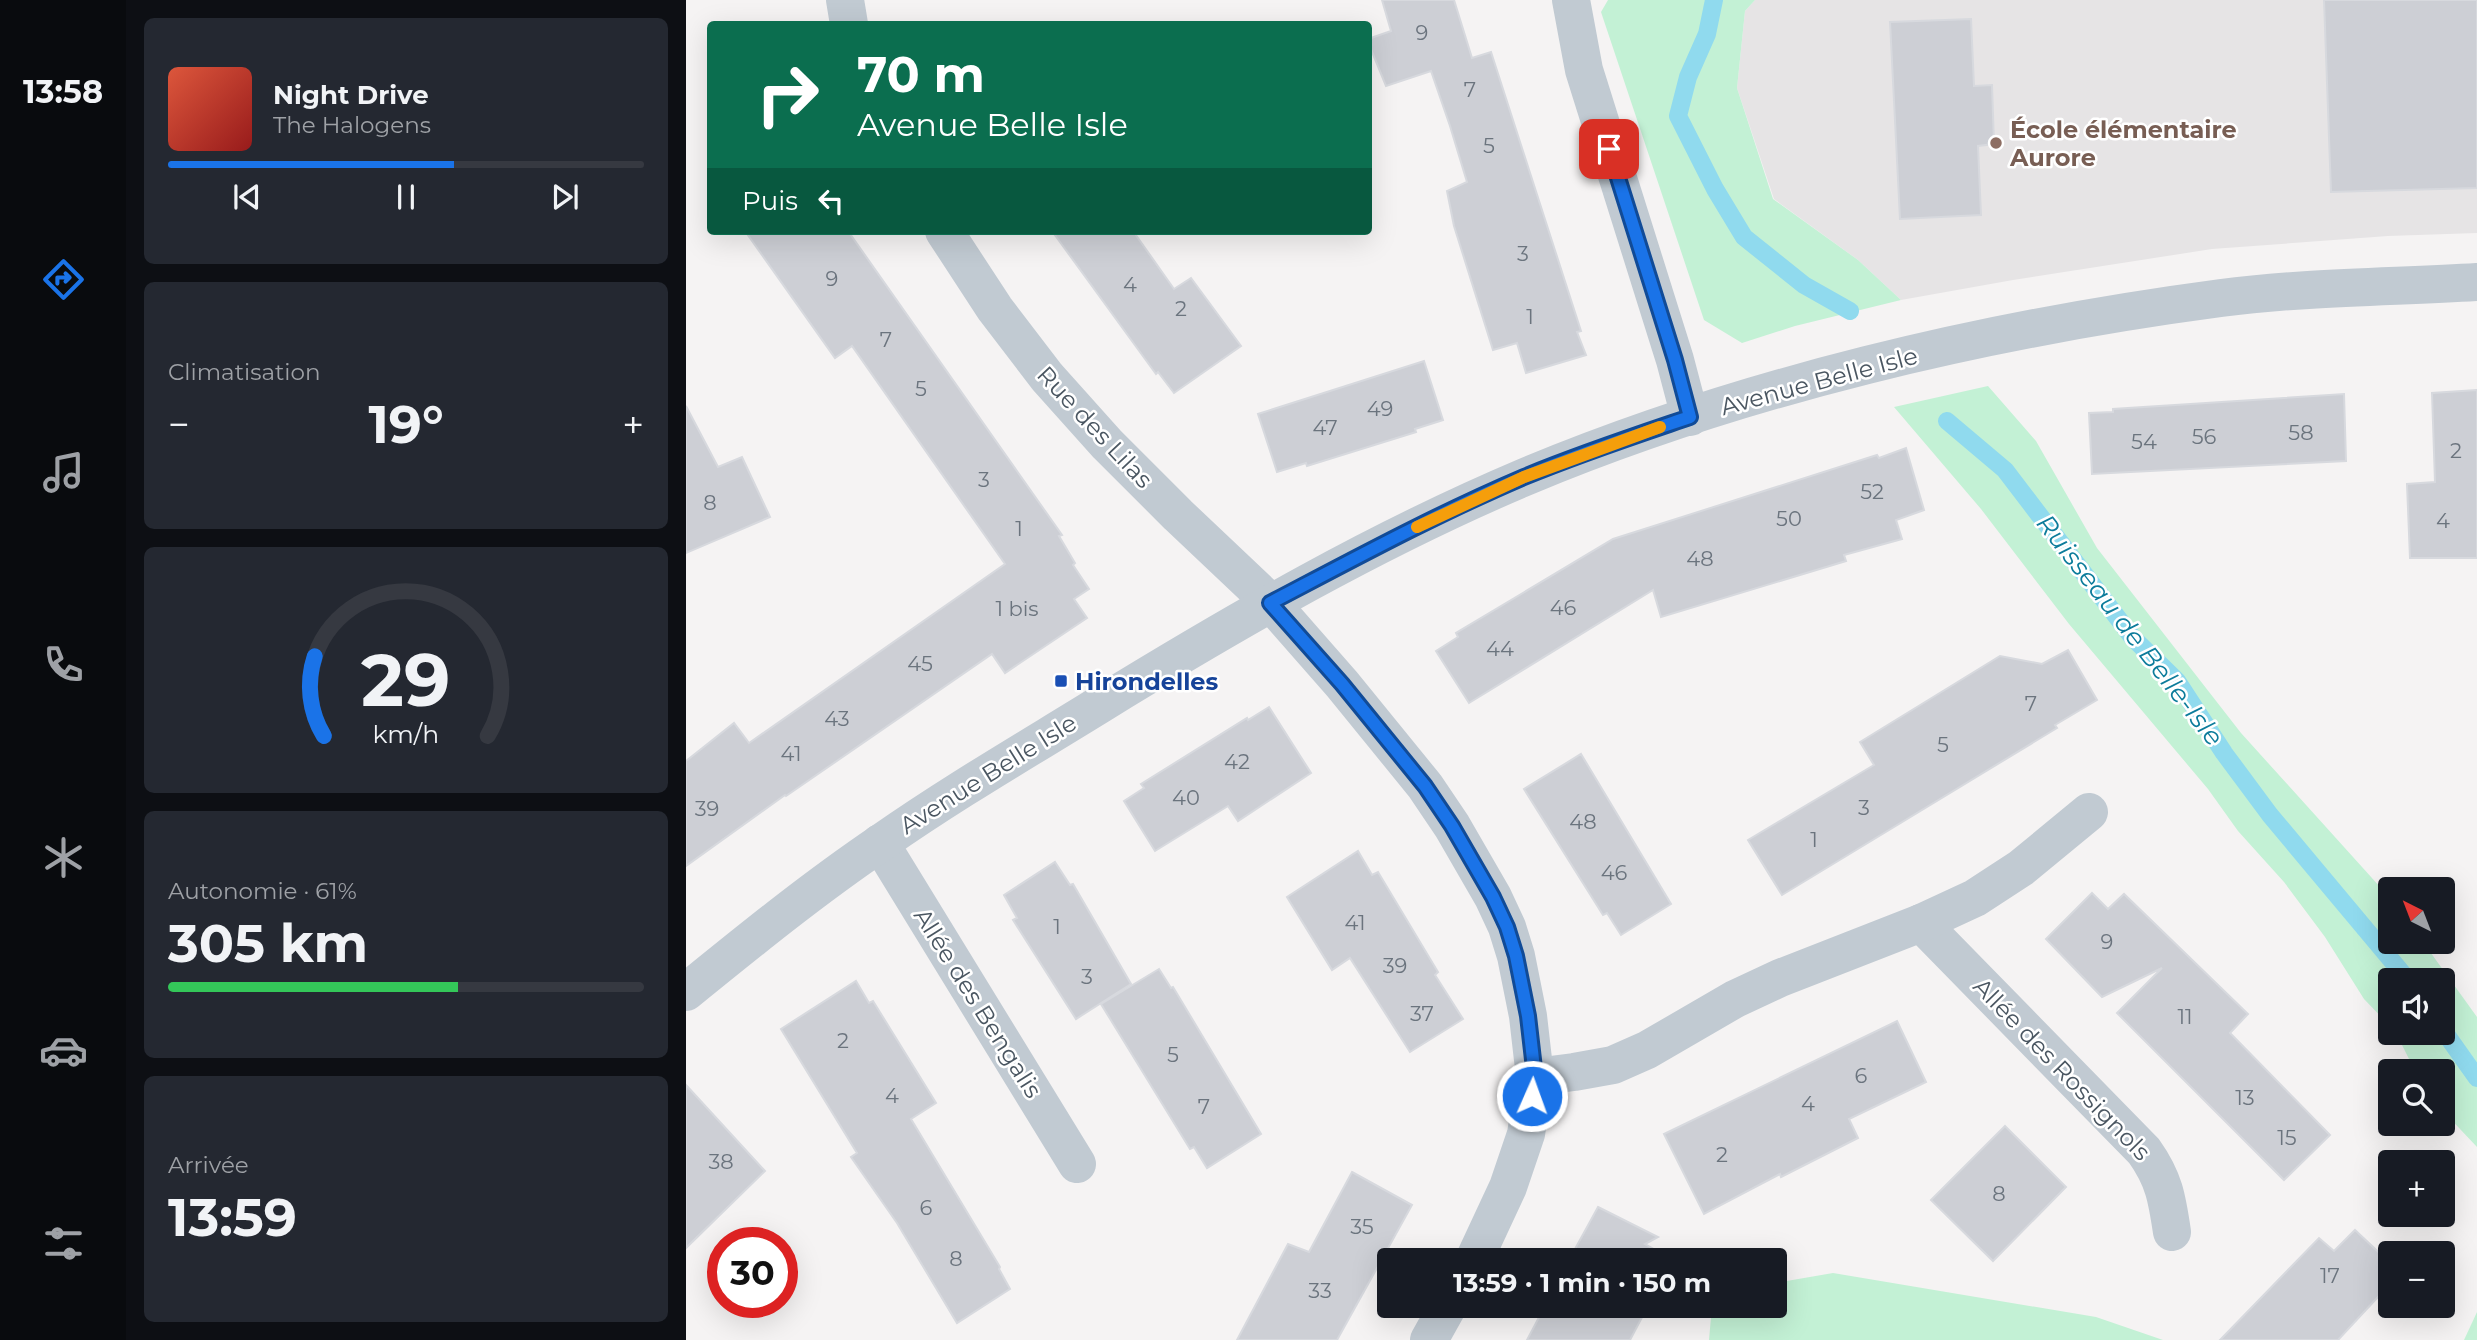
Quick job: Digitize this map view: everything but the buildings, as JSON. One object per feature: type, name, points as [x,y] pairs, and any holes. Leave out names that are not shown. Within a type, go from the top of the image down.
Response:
[{"type":"street","points":[[845,0],[848,21]]},
{"type":"street","points":[[1571,0],[1584,70],[1675,360],[1690,417]]},
{"type":"street","name":"Rue des Lilas","points":[[947,235],[995,309],[1047,377],[1125,462],[1270,603],[1342,684],[1425,786],[1452,826],[1493,897],[1507,927],[1516,956],[1528,1016],[1535,1077],[1526,1134],[1508,1187],[1480,1248]]},
{"type":"street","name":"Avenue Belle Isle","points":[[686,992],[803,898],[960,790],[1270,603],[1374,548],[1524,477],[1690,417],[1798,384],[1916,353],[2109,315],[2224,298],[2477,282]]},
{"type":"street","points":[[1535,1077],[1613,1065],[1647,1050],[1735,999],[1780,978],[1921,923],[1975,898],[2021,869],[2089,812]]},
{"type":"street","name":"Allée des Bengalis","points":[[880,843],[1077,1164]]},
{"type":"street","name":"Allée des Rossignols","points":[[1921,923],[2144,1152],[2159,1173],[2167,1196],[2172,1232]]},
{"type":"street","points":[[1429,1340],[1441,1318]]},
{"type":"shaded area","name":"École élémentaire Aurore","points":[[1755,0],[2477,0],[2477,233],[2388,236],[2212,249],[1901,300],[1858,260],[1774,199],[1737,88],[1745,11]]},
{"type":"green space","points":[[1608,0],[1755,0],[1745,11],[1737,88],[1773,199],[1858,260],[1901,300],[1795,326],[1742,343],[1704,320],[1601,12]]},
{"type":"green space","points":[[1988,386],[2036,441],[2097,548],[2241,733],[2378,885],[2378,954],[2432,954],[2442,968],[2378,968],[2378,1014],[2364,999],[2325,937],[2284,882],[2238,831],[2208,789],[2069,624],[1981,509],[1894,407]]},
{"type":"green space","points":[[2455,986],[2477,1017],[2477,1147],[2455,1124],[2455,1059],[2409,1059],[2402,1045],[2455,1045]]},
{"type":"green space","points":[[1833,1273],[2096,1317],[2163,1340],[1709,1340],[1711,1318],[1787,1318],[1787,1281]]},
{"type":"green space","points":[[2477,1312],[2477,1340],[2464,1340]]},
{"type":"waterway","points":[[1714,0],[1707,34],[1688,77],[1678,116],[1715,189],[1744,237],[1804,285],[1850,311]]},
{"type":"waterway","name":"Ruisseau de Belle-Isle","points":[[1947,421],[2005,470],[2133,638],[2177,681],[2224,753],[2270,815],[2398,968]]},
{"type":"waterway","name":"Ruisseau de Belle-Isle","points":[[2454,1045],[2477,1078]]},
{"type":"slow traffic","points":[[1417,527],[1524,477],[1660,427]]},
{"type":"place","name":"École élémentaire Aurore","points":[[1996,143]]},
{"type":"place","name":"Hirondelles","points":[[1061,681]]},
{"type":"route","points":[[1532,1096],[1535,1077],[1528,1016],[1516,956],[1507,927],[1493,897],[1452,826],[1425,786],[1342,684],[1270,603],[1374,548],[1524,477],[1690,417],[1675,360],[1609,149]]}]
